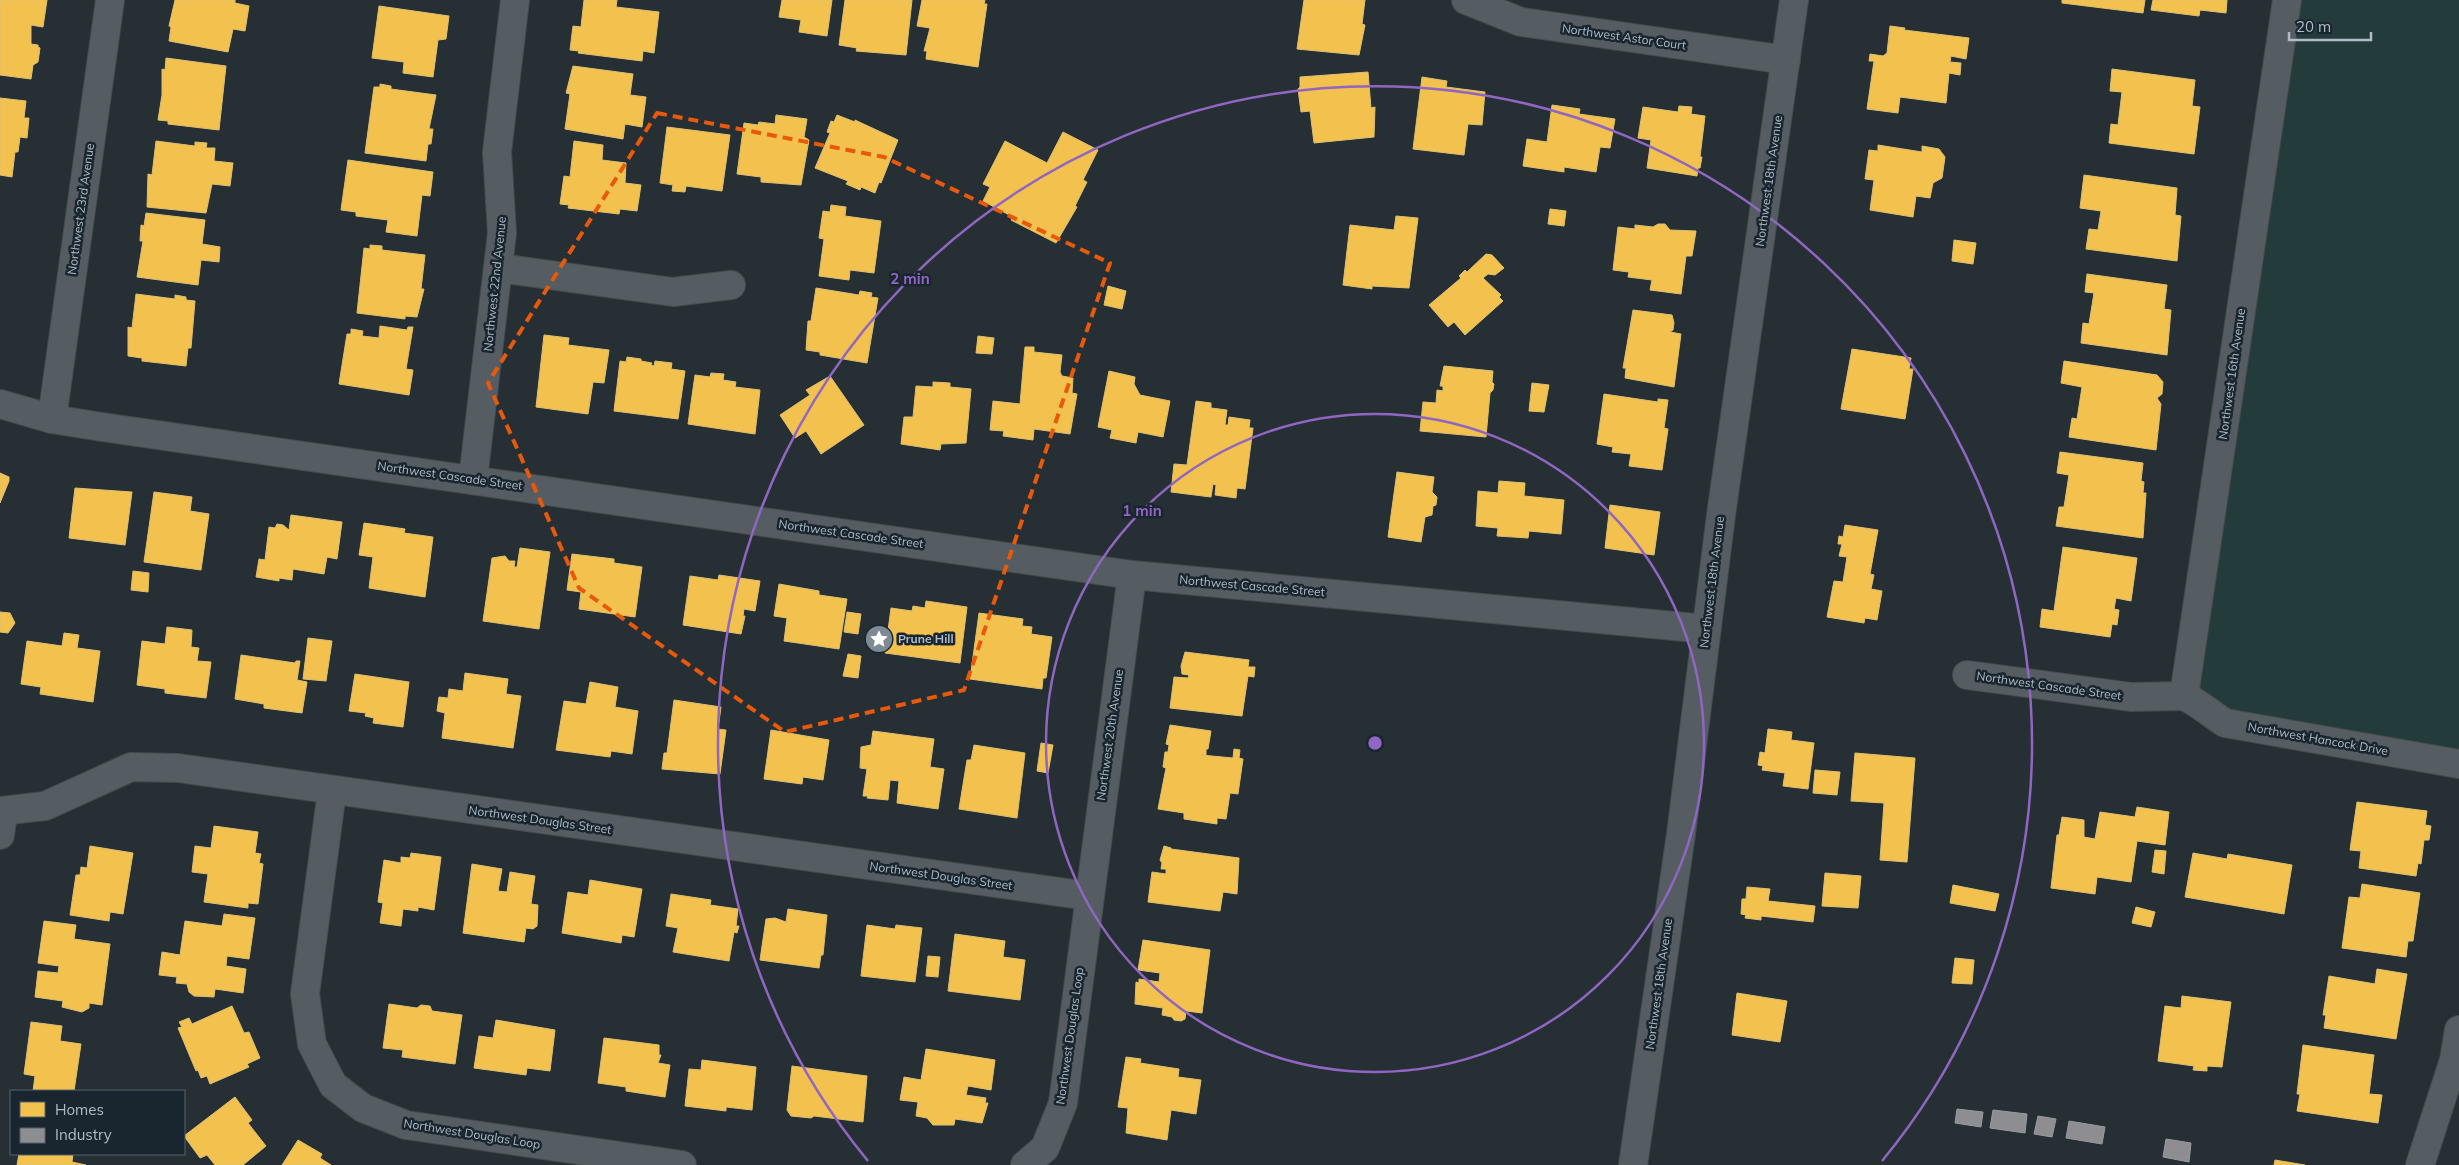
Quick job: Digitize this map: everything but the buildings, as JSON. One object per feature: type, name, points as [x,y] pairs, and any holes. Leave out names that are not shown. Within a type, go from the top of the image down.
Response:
[{"type":"street","name":"Northwest 23rd Avenue","points":[[52,419],[110,0]]},
{"type":"street","name":"Northwest 22nd Avenue","points":[[473,479],[499,268],[503,212],[497,152],[515,0]]},
{"type":"street","name":"Northwest Astor Court","points":[[1466,0],[1521,22],[1786,60]]},
{"type":"street","name":"Northwest 18th Avenue","points":[[1633,1165],[1681,834],[1706,629],[1794,0]]},
{"type":"street","name":"Northwest 16th Avenue","points":[[2184,696],[2287,0]]},
{"type":"street","points":[[499,268],[672,292],[731,285]]},
{"type":"street","name":"Northwest Cascade Street","points":[[0,404],[52,419],[1132,575],[1706,629]]},
{"type":"street","name":"Northwest 20th Avenue","points":[[1088,896],[1132,575]]},
{"type":"street","name":"Northwest Cascade Street","points":[[1967,675],[2131,697],[2184,696]]},
{"type":"street","name":"Northwest Hancock Drive","points":[[2184,696],[2200,704],[2211,715],[2225,723],[2459,764]]},
{"type":"street","name":"Northwest Douglas Street","points":[[1,819],[46,806],[131,767],[178,768],[1088,896]]},
{"type":"street","name":"Northwest Douglas Loop","points":[[332,791],[306,994],[312,1044],[333,1085],[363,1108],[406,1125],[682,1165]]},
{"type":"street","name":"Northwest Douglas Loop","points":[[1025,1165],[1045,1148],[1063,1103],[1088,896]]},
{"type":"street","points":[[2420,1165],[2454,1060],[2459,1030]]},
{"type":"highlighted area","points":[[657,113],[884,157],[1110,263],[964,690],[785,732],[579,588],[488,383]]},
{"type":"green space","points":[[2297,0],[2459,0],[2459,759],[2189,716]]},
{"type":"place","name":"Prune Hill","points":[[879,639]]}]
